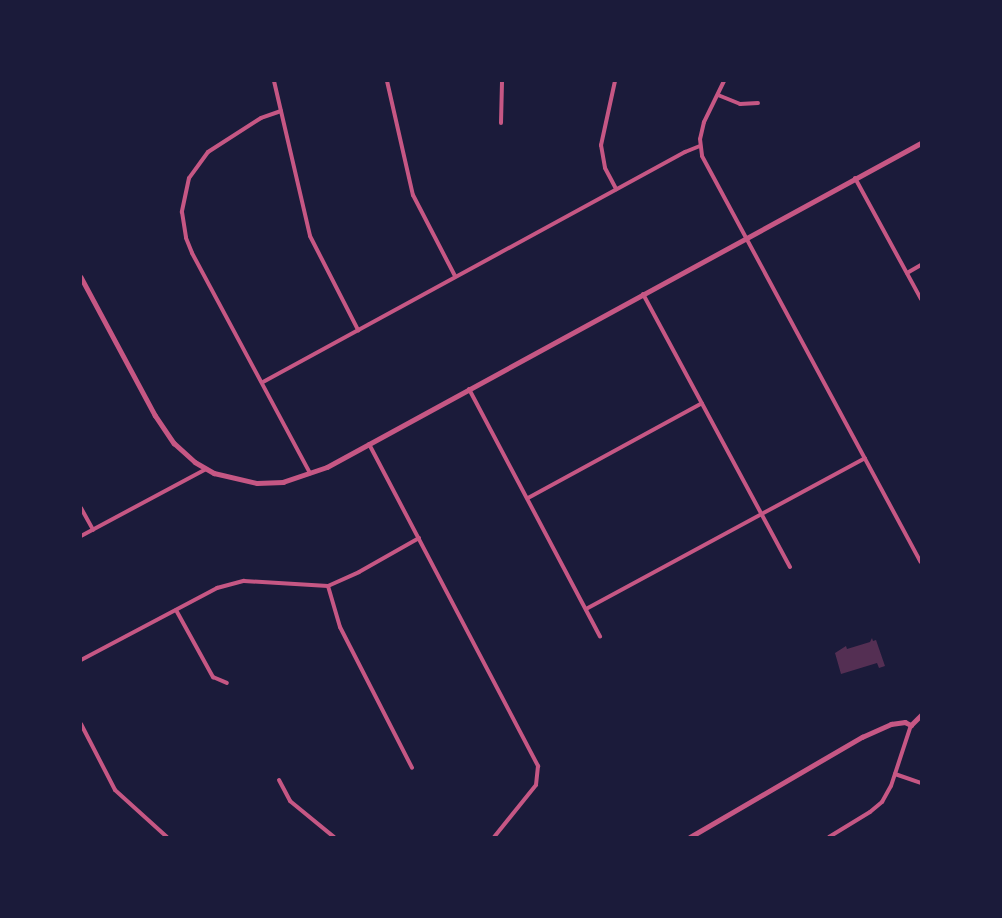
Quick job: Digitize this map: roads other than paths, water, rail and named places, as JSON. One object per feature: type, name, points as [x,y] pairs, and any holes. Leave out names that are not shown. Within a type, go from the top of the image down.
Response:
[{"type":"street","points":[[274,81],[310,236],[358,330]]},
{"type":"street","points":[[387,81],[413,195],[455,276]]},
{"type":"street","points":[[501,123],[502,81]]},
{"type":"street","points":[[615,81],[601,145],[605,168],[616,189]]},
{"type":"street","points":[[724,81],[704,122],[700,146],[707,166],[921,562]]},
{"type":"street","points":[[717,95],[740,104],[758,103]]},
{"type":"street","points":[[281,111],[261,118],[208,152],[189,178],[182,212],[186,238],[192,253],[311,474]]},
{"type":"street","points":[[81,277],[164,430],[182,451],[206,469],[235,479],[264,483],[289,481],[311,474],[369,444],[921,143]]},
{"type":"street","points":[[262,382],[616,189],[700,146]]},
{"type":"street","points":[[855,178],[921,299]]},
{"type":"street","points":[[907,273],[921,266]]},
{"type":"street","points":[[643,293],[790,567]]},
{"type":"street","points":[[469,389],[600,636]]},
{"type":"street","points":[[528,498],[702,403]]},
{"type":"street","points":[[369,444],[538,766],[538,781],[494,837]]},
{"type":"street","points":[[586,609],[865,458]]},
{"type":"street","points":[[81,536],[206,469]]},
{"type":"street","points":[[81,508],[93,530]]},
{"type":"street","points":[[81,660],[216,588],[244,581],[328,586],[359,572],[419,537]]},
{"type":"street","points":[[328,586],[340,627],[412,768]]},
{"type":"street","points":[[176,609],[213,677],[226,683]]},
{"type":"street","points":[[829,837],[874,810],[888,793],[911,725],[921,715]]},
{"type":"street","points":[[690,837],[782,781],[875,731],[898,722],[911,725]]},
{"type":"street","points":[[81,724],[115,790],[166,837]]},
{"type":"street","points":[[895,774],[921,783]]},
{"type":"street","points":[[279,780],[290,801],[334,837]]}]
